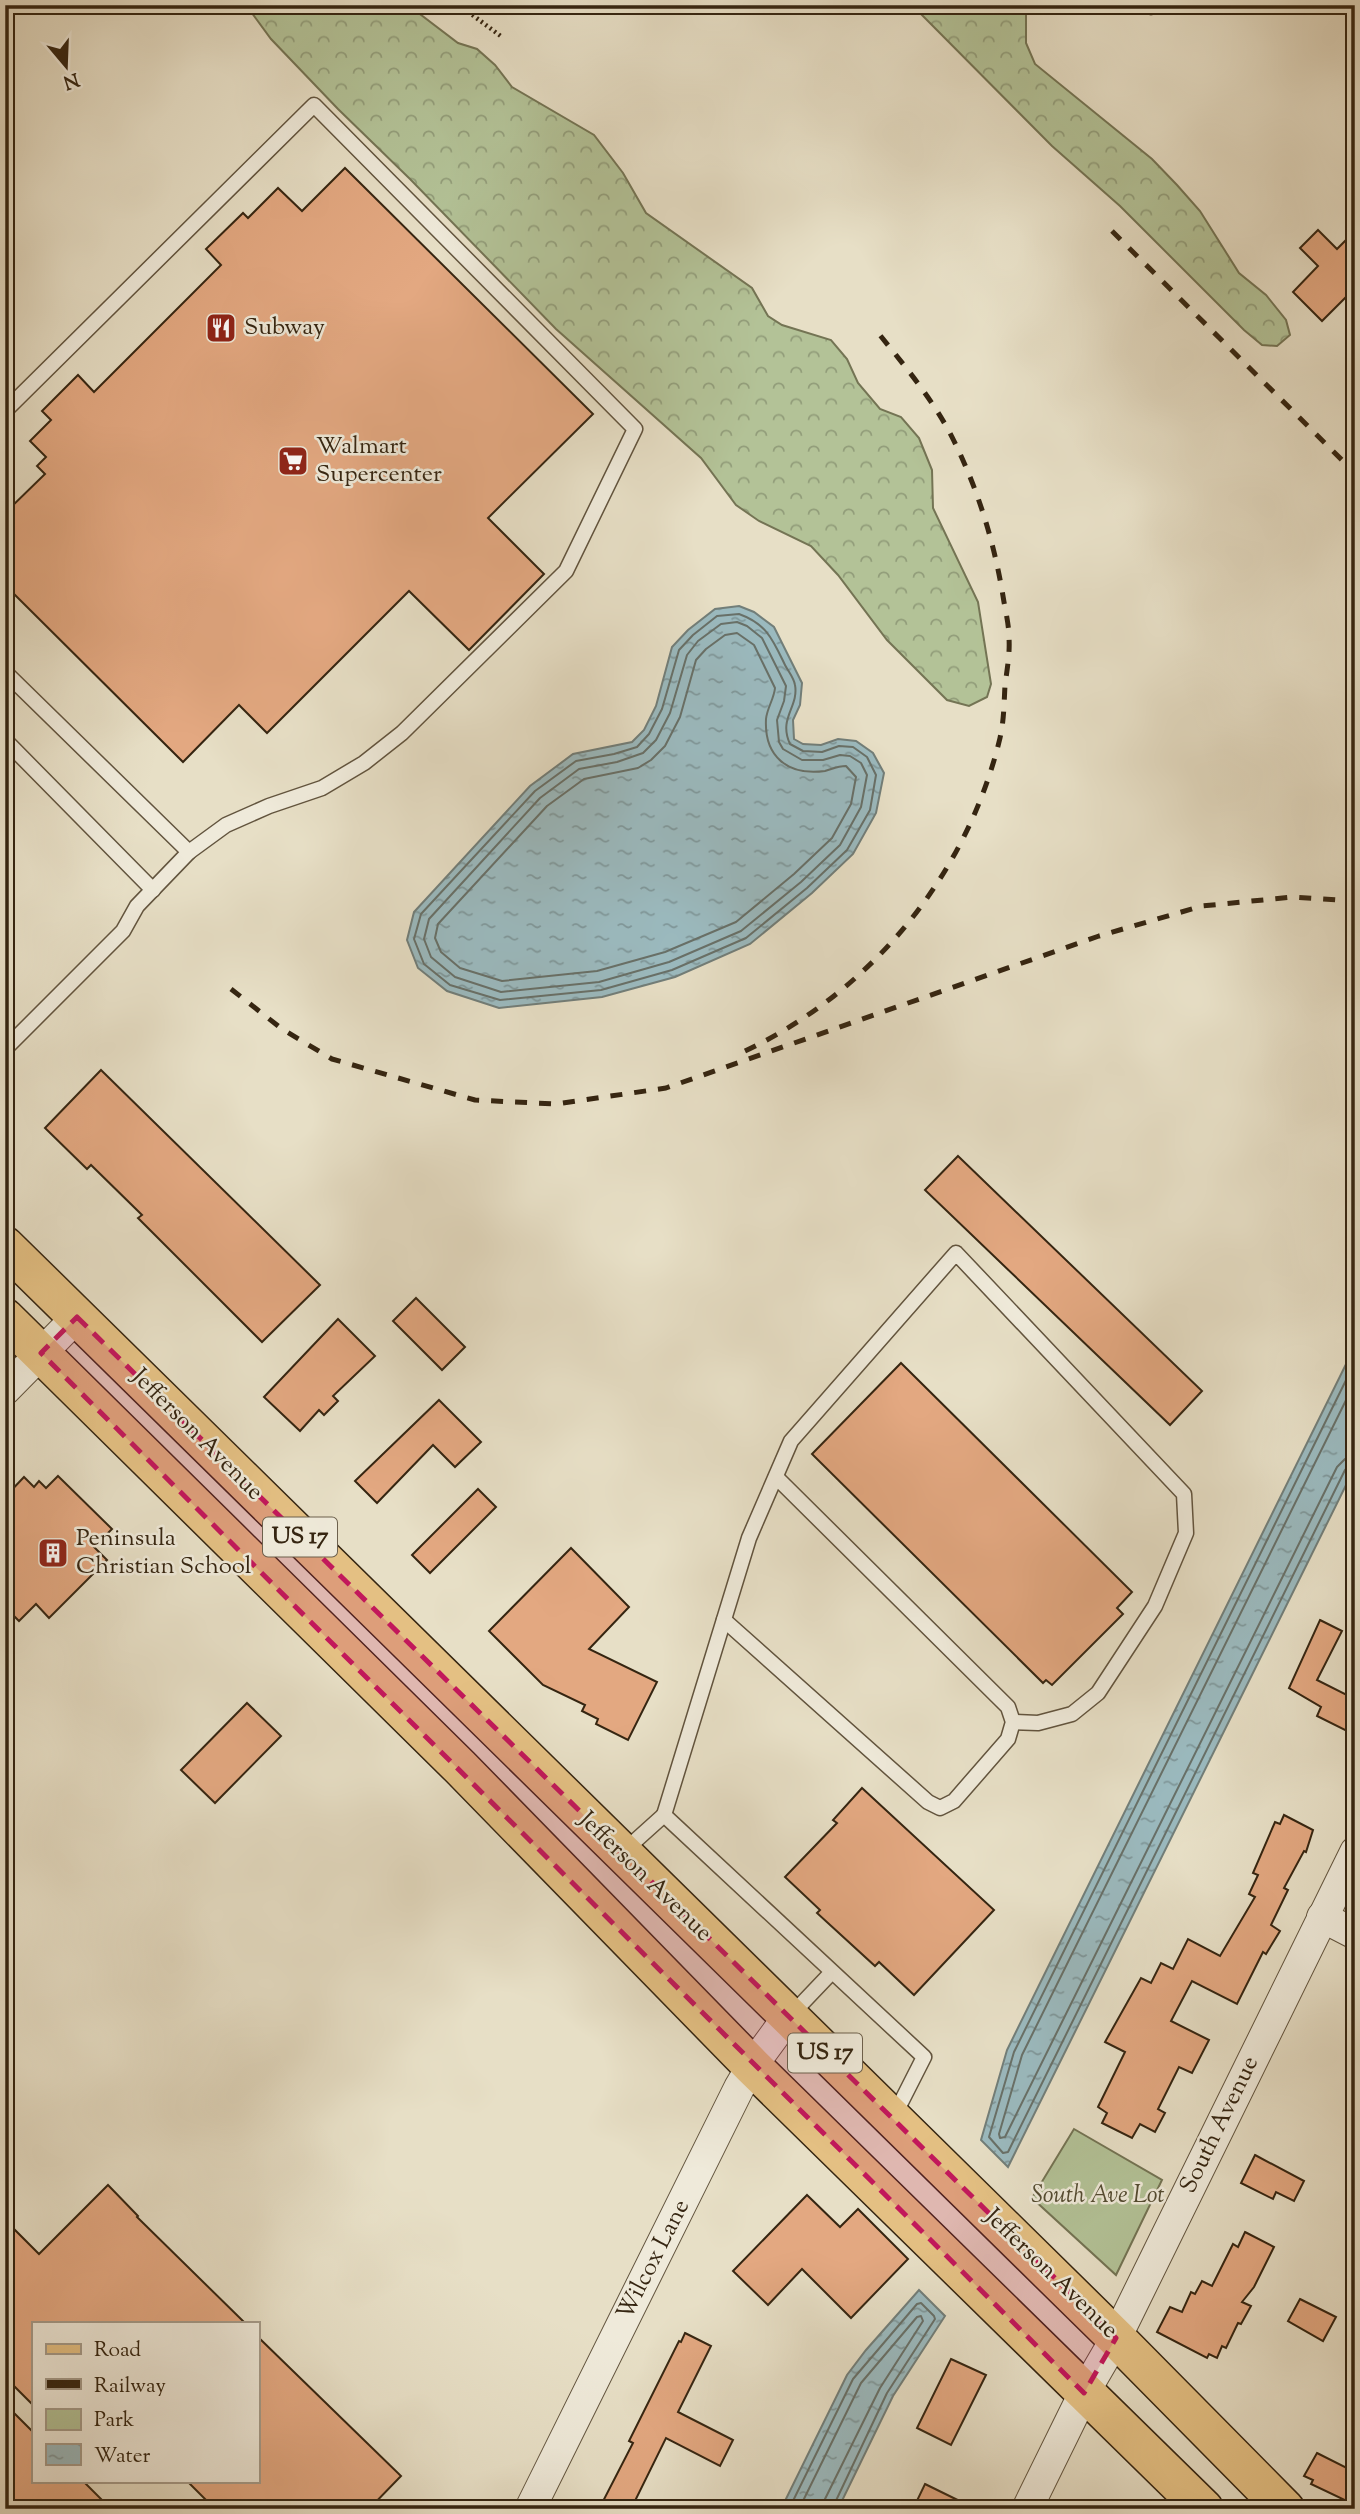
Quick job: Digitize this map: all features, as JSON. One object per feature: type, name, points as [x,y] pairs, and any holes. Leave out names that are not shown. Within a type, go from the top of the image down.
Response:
[{"type":"main road","name":"Jefferson Avenue","points":[[5,1246],[1116,2338],[1285,2509]]},
{"type":"main road","name":"US 17","points":[[5,1318],[469,1776],[752,2066],[1204,2509]]},
{"type":"street","points":[[5,1390],[77,1317]]},
{"type":"street","name":"South Avenue","points":[[1027,2509],[1084,2393],[1116,2338],[1355,1853]]},
{"type":"street","points":[[1322,1917],[1355,1934]]},
{"type":"street","name":"Wilcox Lane","points":[[530,2509],[739,2088],[788,2017]]},
{"type":"lane","points":[[5,411],[314,105],[635,429],[566,571],[402,733],[364,763],[322,788],[269,806],[226,825],[189,852],[137,906],[123,931],[5,1049]]},
{"type":"lane","points":[[5,672],[189,852]]},
{"type":"lane","points":[[5,740],[153,890]]},
{"type":"lane","points":[[621,1854],[664,1815],[749,1538],[791,1441],[956,1253],[1184,1494],[1185,1533],[1155,1606],[1098,1693],[1072,1714],[1038,1723],[1013,1722]]},
{"type":"lane","points":[[724,1620],[928,1802],[940,1808],[954,1801],[1007,1739],[1013,1722],[1008,1707],[776,1477]]},
{"type":"lane","points":[[664,1815],[924,2057],[893,2120]]},
{"type":"lane","points":[[788,2017],[831,1973]]},
{"type":"path","points":[[459,5],[502,37]]},
{"type":"highlighted area","points":[[77,1317],[1116,2338],[1084,2393],[41,1353]]},
{"type":"green space","points":[[246,5],[408,5],[458,43],[477,49],[495,65],[512,87],[594,135],[623,173],[646,213],[752,288],[768,316],[782,325],[831,340],[847,359],[858,383],[880,409],[901,417],[919,438],[932,470],[933,508],[978,602],[991,684],[987,697],[969,706],[947,700],[887,640],[838,575],[811,546],[759,521],[736,505],[701,458],[556,329],[271,39]]},
{"type":"green space","points":[[912,5],[1026,5],[1026,43],[1035,64],[1152,159],[1177,185],[1200,211],[1239,273],[1266,295],[1286,320],[1290,335],[1277,346],[1262,345],[1244,330],[1120,206],[1052,146]]},
{"type":"green space","name":"South Ave Lot","points":[[1074,2129],[1162,2180],[1116,2275],[1032,2198]]},
{"type":"water","points":[[739,606],[754,612],[774,627],[802,683],[800,705],[793,720],[794,739],[803,744],[821,745],[838,739],[856,741],[873,753],[884,773],[876,813],[853,854],[812,893],[750,944],[675,977],[602,997],[499,1008],[447,991],[418,968],[407,940],[414,912],[530,786],[573,754],[632,742],[644,730],[656,706],[672,647],[688,630],[715,609]]},
{"type":"water","points":[[1355,1346],[1355,1467],[1008,2167],[981,2140],[1007,2050]]},
{"type":"water","points":[[919,2290],[945,2316],[893,2396],[838,2509],[781,2509],[847,2375]]},
{"type":"building","name":"Walmart Supercenter","points":[[345,168],[593,414],[488,518],[544,574],[469,650],[409,591],[267,733],[239,705],[183,762],[5,585],[5,513],[45,474],[37,466],[46,457],[30,441],[51,420],[42,411],[78,375],[94,392],[221,265],[206,249],[243,213],[248,218],[278,188],[302,211]]},
{"type":"building","points":[[1318,230],[1337,249],[1355,231],[1355,288],[1322,321],[1293,292],[1318,266],[1300,248]]},
{"type":"building","points":[[101,1070],[320,1285],[262,1342],[138,1218],[142,1215],[91,1165],[87,1169],[45,1128]]},
{"type":"building","points":[[958,1156],[1202,1391],[1170,1425],[925,1190]]},
{"type":"building","points":[[416,1298],[465,1347],[442,1370],[393,1321]]},
{"type":"building","points":[[338,1319],[375,1356],[333,1396],[338,1401],[324,1415],[319,1410],[300,1431],[264,1397]]},
{"type":"building","points":[[901,1363],[1132,1592],[1117,1608],[1123,1614],[1052,1685],[1046,1680],[1043,1683],[812,1454]]},
{"type":"building","points":[[439,1400],[481,1442],[455,1467],[433,1445],[377,1503],[355,1481]]},
{"type":"building","name":"Peninsula Christian School","points":[[58,1476],[112,1529],[94,1547],[107,1560],[49,1618],[36,1604],[19,1621],[5,1607],[5,1497],[24,1477],[34,1487],[39,1481],[46,1488]]},
{"type":"building","points":[[478,1489],[496,1507],[430,1573],[412,1555]]},
{"type":"building","points":[[571,1548],[629,1607],[589,1649],[657,1682],[628,1740],[596,1724],[598,1719],[582,1711],[585,1705],[543,1685],[489,1631]]},
{"type":"building","points":[[1320,1620],[1342,1631],[1317,1680],[1355,1699],[1355,1735],[1317,1716],[1321,1707],[1289,1688]]},
{"type":"building","points":[[247,1703],[281,1736],[215,1803],[181,1770]]},
{"type":"building","points":[[862,1788],[994,1910],[914,1995],[879,1962],[875,1966],[817,1913],[820,1910],[785,1877],[837,1823],[833,1820]]},
{"type":"building","points":[[1284,1815],[1313,1830],[1306,1852],[1304,1851],[1284,1888],[1288,1890],[1271,1925],[1280,1931],[1266,1954],[1263,1952],[1237,2004],[1192,1981],[1171,2021],[1209,2040],[1192,2073],[1179,2067],[1158,2109],[1165,2113],[1155,2132],[1140,2124],[1132,2138],[1102,2123],[1107,2113],[1098,2107],[1125,2052],[1105,2042],[1141,1978],[1151,1983],[1161,1963],[1173,1969],[1188,1939],[1220,1956],[1255,1897],[1249,1894],[1258,1875],[1253,1873],[1275,1822],[1280,1824]]},
{"type":"building","points":[[1255,2155],[1304,2181],[1294,2201],[1276,2192],[1273,2199],[1241,2183]]},
{"type":"building","points":[[108,2185],[244,2322],[32,2322],[32,2404],[5,2377],[5,2220],[39,2254]]},
{"type":"building","points":[[807,2195],[840,2227],[858,2209],[908,2259],[851,2318],[802,2269],[768,2305],[733,2271]]},
{"type":"building","points":[[1245,2232],[1274,2247],[1254,2287],[1242,2302],[1251,2306],[1241,2324],[1238,2323],[1226,2348],[1222,2346],[1217,2358],[1209,2354],[1207,2358],[1157,2332],[1170,2307],[1182,2312],[1191,2292],[1195,2294],[1202,2281],[1212,2286],[1233,2244],[1238,2247]]},
{"type":"building","points":[[1300,2299],[1336,2317],[1323,2341],[1288,2321]]},
{"type":"building","points":[[685,2333],[711,2346],[678,2412],[733,2440],[720,2466],[666,2438],[631,2509],[599,2509],[633,2443],[629,2441]]},
{"type":"building","points":[[259,2338],[401,2476],[369,2509],[215,2509],[188,2482],[259,2482]]},
{"type":"building","points":[[951,2359],[986,2375],[951,2445],[917,2428]]},
{"type":"building","points":[[5,2404],[32,2431],[32,2482],[84,2482],[111,2509],[5,2509]]},
{"type":"building","points":[[1317,2453],[1355,2472],[1355,2505],[1311,2484],[1313,2480],[1304,2476]]},
{"type":"building","points":[[925,2484],[976,2509],[913,2509]]},
{"type":"railway","points":[[1112,231],[1355,473]]},
{"type":"railway","points":[[745,1051],[791,1026],[834,996],[873,962],[908,923],[938,881],[964,836],[985,788],[1000,738],[1009,633],[985,519],[971,480],[946,426],[875,329]]},
{"type":"railway","points":[[231,989],[282,1029],[332,1059],[475,1100],[556,1104],[666,1088],[1099,936],[1202,906],[1293,897],[1355,901]]},
{"type":"place","name":"Subway","points":[[221,328]]},
{"type":"place","name":"Walmart Supercenter","points":[[293,461]]},
{"type":"place","name":"Peninsula Christian School","points":[[53,1553]]}]
